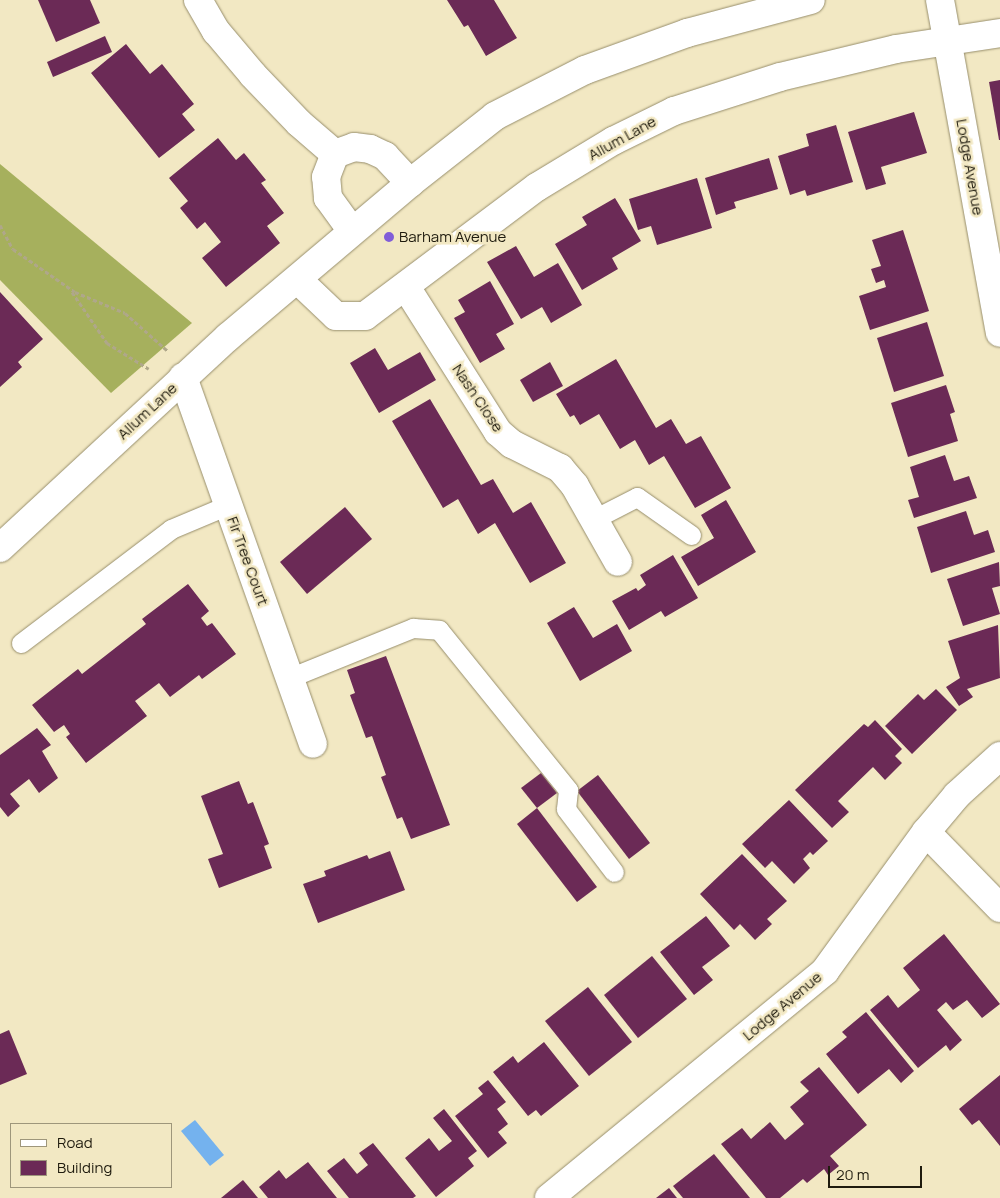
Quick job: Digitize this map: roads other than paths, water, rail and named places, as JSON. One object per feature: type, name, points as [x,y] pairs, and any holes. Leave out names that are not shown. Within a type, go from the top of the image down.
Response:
[{"type":"street","points":[[198,0],[216,30],[253,76],[299,123],[335,154]]},
{"type":"street","name":"Allum Lane","points":[[0,548],[178,366],[298,280],[410,183],[495,116],[585,70],[687,33],[811,0]]},
{"type":"street","name":"Lodge Avenue","points":[[940,0],[1000,333]]},
{"type":"street","name":"Allum Lane","points":[[298,280],[336,316],[350,318],[365,316],[537,187],[613,141],[674,110],[780,77],[896,49],[1000,33]]},
{"type":"street","points":[[352,232],[328,198],[326,177],[335,154],[354,147],[370,149],[385,156],[410,183]]},
{"type":"street","name":"Nash Close","points":[[406,286],[498,432],[512,444],[560,468],[594,519],[618,562]]},
{"type":"street","name":"Fir Tree Court","points":[[178,366],[313,744]]},
{"type":"street","name":"Lodge Avenue","points":[[549,1198],[825,971],[926,832],[957,794],[1000,756]]},
{"type":"street","points":[[926,832],[1000,908]]},
{"type":"lane","points":[[594,519],[637,497],[691,535]]},
{"type":"lane","points":[[21,643],[171,529],[228,505]]},
{"type":"lane","points":[[289,678],[413,628],[439,630],[568,790],[566,810],[614,872]]},
{"type":"water","points":[[195,1120],[224,1155],[210,1166],[181,1131]]},
{"type":"place","name":"Barham Avenue","points":[[389,237]]}]
